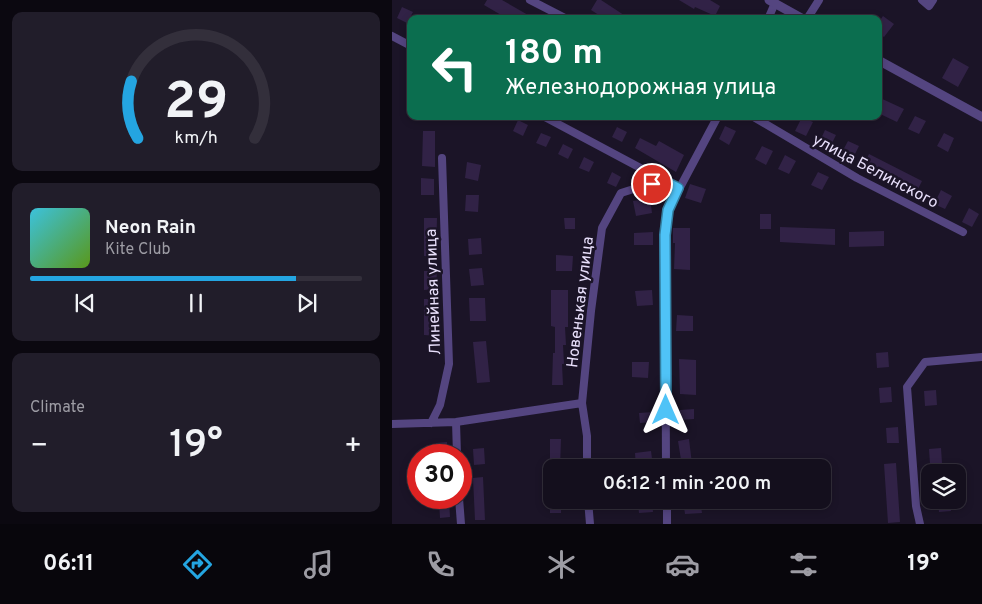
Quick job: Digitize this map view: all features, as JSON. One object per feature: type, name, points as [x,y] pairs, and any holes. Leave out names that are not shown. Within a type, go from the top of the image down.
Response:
[{"type":"street","points":[[530,0],[559,15]]},
{"type":"street","points":[[810,15],[819,0]]},
{"type":"street","points":[[922,0],[929,6],[933,0]]},
{"type":"street","points":[[769,15],[772,2],[796,15]]},
{"type":"street","points":[[392,36],[407,44]]},
{"type":"street","points":[[882,62],[982,117]]},
{"type":"street","points":[[550,120],[678,188]]},
{"type":"street","points":[[666,459],[665,235],[668,210],[716,120]]},
{"type":"street","name":"улица Белинского","points":[[759,120],[857,178],[963,232]]},
{"type":"street","name":"Линейная улица","points":[[431,422],[440,405],[448,364],[442,158]]},
{"type":"street","name":"Новенькая улица","points":[[587,459],[587,436],[582,403],[602,228],[621,193],[662,180]]},
{"type":"street","points":[[920,524],[916,506],[907,387],[925,362],[982,357]]},
{"type":"street","points":[[392,424],[456,422],[582,403]]},
{"type":"street","points":[[456,422],[457,444]]},
{"type":"street","points":[[460,509],[461,524]]},
{"type":"street","points":[[589,509],[590,524]]},
{"type":"street","points":[[667,509],[667,524]]},
{"type":"building","points":[[487,0],[502,0],[528,15],[501,15],[484,5]]},
{"type":"building","points":[[597,0],[601,0],[624,15],[599,15],[591,10]]},
{"type":"building","points":[[679,0],[710,0],[720,6],[716,15],[695,7],[694,9]]},
{"type":"building","points":[[402,7],[413,12],[411,15],[407,15],[407,23],[397,18]]},
{"type":"building","points":[[883,16],[894,24],[884,37],[882,36]]},
{"type":"building","points":[[953,58],[969,67],[958,87],[942,78]]},
{"type":"building","points":[[882,99],[904,109],[897,122],[882,115]]},
{"type":"building","points":[[915,116],[926,121],[919,134],[908,129]]},
{"type":"building","points":[[518,120],[528,125],[523,136],[513,131]]},
{"type":"building","points":[[800,120],[813,122],[806,136],[795,131]]},
{"type":"building","points":[[725,126],[736,131],[729,145],[719,139]]},
{"type":"building","points":[[617,127],[627,132],[622,142],[612,137]]},
{"type":"building","points":[[825,130],[836,135],[829,149],[819,143]]},
{"type":"building","points":[[423,131],[435,131],[435,167],[422,166]]},
{"type":"building","points":[[541,133],[551,137],[546,147],[536,143]]},
{"type":"building","points":[[944,133],[954,138],[948,152],[937,146]]},
{"type":"building","points":[[640,138],[656,146],[659,141],[684,155],[676,172],[635,148]]},
{"type":"building","points":[[848,141],[859,146],[852,160],[841,154]]},
{"type":"building","points":[[563,144],[573,149],[568,159],[558,154]]},
{"type":"building","points":[[762,146],[773,151],[766,165],[755,159]]},
{"type":"building","points":[[869,154],[922,181],[915,195],[862,168]]},
{"type":"building","points":[[785,155],[796,161],[789,174],[778,169]]},
{"type":"building","points":[[584,157],[594,162],[589,172],[579,168]]},
{"type":"building","points":[[467,162],[481,165],[478,181],[465,178]]},
{"type":"building","points":[[612,172],[621,177],[616,187],[607,183]]},
{"type":"building","points":[[818,172],[829,177],[822,190],[811,185]]},
{"type":"building","points":[[421,178],[434,179],[434,195],[421,195]]},
{"type":"building","points":[[690,184],[706,189],[701,203],[685,198]]},
{"type":"building","points":[[941,190],[952,196],[945,209],[934,204]]},
{"type":"building","points":[[466,195],[479,195],[478,212],[465,211]]},
{"type":"building","points":[[650,198],[652,213],[636,216],[633,201]]},
{"type":"building","points":[[969,208],[979,214],[972,227],[962,222]]},
{"type":"building","points":[[760,214],[771,214],[771,229],[760,229]]},
{"type":"building","points":[[424,218],[437,218],[436,257],[424,256]]},
{"type":"building","points":[[564,218],[575,218],[575,229],[565,229]]},
{"type":"building","points":[[780,227],[835,229],[835,245],[780,242]]},
{"type":"building","points":[[673,228],[690,228],[690,270],[674,269],[675,243],[673,243]]},
{"type":"building","points":[[884,231],[884,246],[849,247],[849,232]]},
{"type":"building","points":[[653,232],[653,245],[634,245],[634,233]]},
{"type":"building","points":[[481,238],[482,254],[469,255],[468,239]]},
{"type":"building","points":[[556,255],[573,256],[572,271],[556,271]]},
{"type":"building","points":[[482,268],[484,285],[471,286],[469,269]]},
{"type":"building","points":[[424,271],[437,271],[436,289],[424,290]]},
{"type":"building","points":[[551,290],[568,290],[568,327],[565,327],[566,345],[563,345],[564,364],[562,364],[563,385],[552,385],[555,327],[551,326]]},
{"type":"building","points":[[652,290],[653,305],[637,306],[635,291]]},
{"type":"building","points":[[469,298],[485,298],[486,321],[470,321]]},
{"type":"building","points":[[424,299],[437,299],[437,336],[424,335]]},
{"type":"building","points":[[677,315],[693,316],[693,331],[676,331]]},
{"type":"building","points":[[486,341],[490,382],[477,383],[473,342]]},
{"type":"building","points":[[888,352],[889,367],[877,368],[876,353]]},
{"type":"building","points":[[679,359],[696,360],[696,395],[680,394]]},
{"type":"building","points":[[632,362],[649,362],[648,378],[632,377]]},
{"type":"building","points":[[891,387],[892,402],[880,403],[879,388]]},
{"type":"building","points":[[936,390],[937,405],[925,406],[924,391]]},
{"type":"building","points":[[694,409],[694,419],[680,420],[680,410]]},
{"type":"building","points":[[653,412],[654,422],[640,423],[639,413]]},
{"type":"building","points":[[898,427],[899,443],[887,443],[886,428]]},
{"type":"building","points":[[550,439],[561,439],[560,459],[550,459]]},
{"type":"building","points":[[689,439],[691,459],[681,459],[678,441]]},
{"type":"building","points":[[447,442],[447,444],[436,444]]},
{"type":"building","points":[[484,448],[485,464],[474,465],[473,449]]},
{"type":"building","points":[[941,448],[942,463],[930,464],[929,449]]},
{"type":"building","points":[[651,451],[652,459],[635,459],[635,453]]},
{"type":"building","points":[[896,463],[900,522],[888,523],[884,464]]},
{"type":"building","points":[[483,477],[485,520],[475,520],[473,478]]},
{"type":"building","points":[[439,509],[450,509],[450,517],[440,518]]},
{"type":"building","points":[[550,509],[561,509],[561,513],[550,513]]},
{"type":"building","points":[[639,509],[653,509],[653,512],[639,513]]},
{"type":"building","points":[[684,509],[701,509],[702,513],[685,514]]},
{"type":"building","points":[[939,509],[951,509],[951,511],[939,512]]},
{"type":"route","points":[[652,184],[662,180],[678,188],[668,210],[665,235],[666,410]]}]
